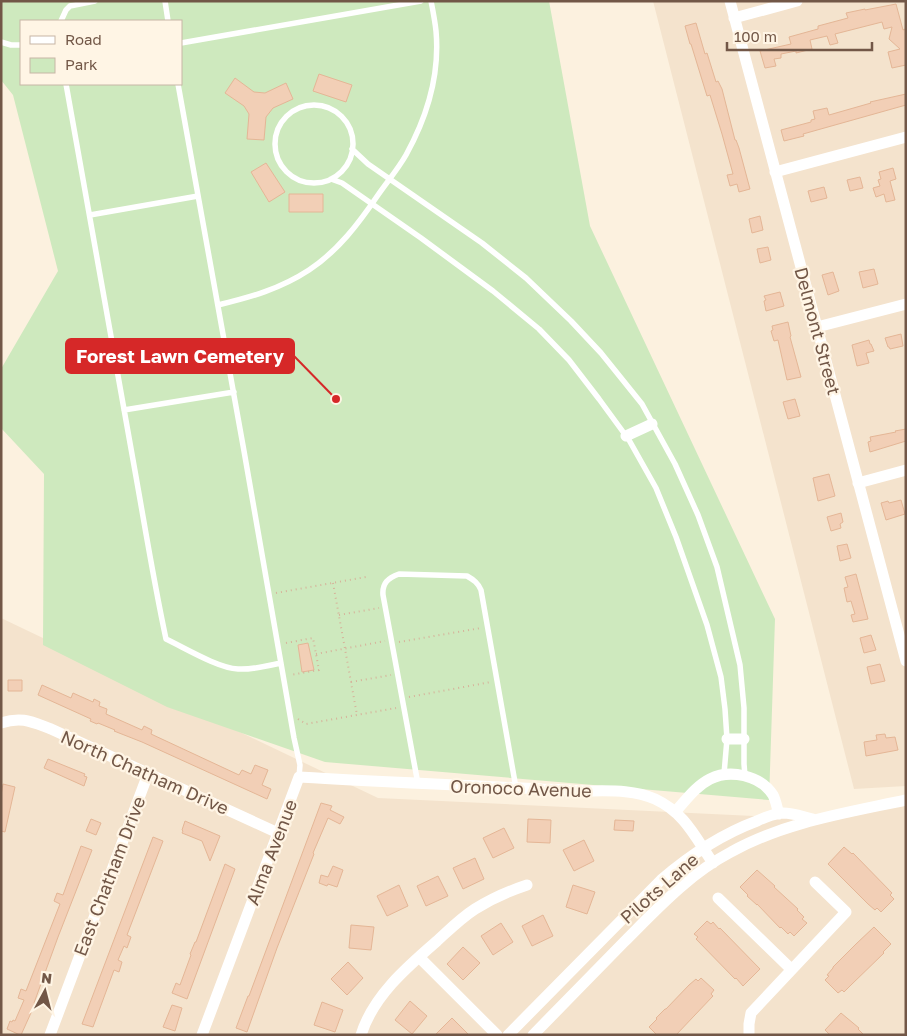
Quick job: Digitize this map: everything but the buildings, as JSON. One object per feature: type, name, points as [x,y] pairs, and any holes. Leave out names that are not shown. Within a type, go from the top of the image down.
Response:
[{"type":"street","name":"Delmont Street","points":[[730,1],[858,483],[903,636],[906,660]]},
{"type":"street","points":[[734,18],[796,1]]},
{"type":"street","points":[[775,172],[906,137]]},
{"type":"street","points":[[816,327],[906,304]]},
{"type":"street","points":[[626,436],[652,424]]},
{"type":"street","points":[[858,483],[906,470]]},
{"type":"street","name":"North Chatham Drive","points":[[6,721],[23,720],[51,730],[278,833]]},
{"type":"street","points":[[727,739],[744,739]]},
{"type":"street","name":"East Chatham Drive","points":[[50,1035],[148,774]]},
{"type":"street","points":[[676,811],[697,788],[710,779],[724,774],[745,776],[757,780],[768,789],[774,798],[779,814]]},
{"type":"street","name":"Oronoco Avenue","points":[[299,777],[418,784],[631,792],[655,799],[676,811],[690,827],[713,863]]},
{"type":"street","name":"Alma Avenue","points":[[202,1035],[299,777]]},
{"type":"street","points":[[815,819],[906,800]]},
{"type":"street","name":"Pilots Lane","points":[[508,1035],[671,872],[725,835],[772,815],[786,814],[815,819]]},
{"type":"street","name":"Pilots Lane","points":[[533,1035],[659,906],[698,873],[731,852],[762,837],[815,819]]},
{"type":"street","points":[[749,1035],[751,1013],[846,912],[815,882]]},
{"type":"street","points":[[361,1035],[365,1022],[377,1002],[402,973],[462,918],[492,900],[527,885]]},
{"type":"street","points":[[718,898],[791,969]]},
{"type":"street","points":[[593,948],[605,961]]},
{"type":"street","points":[[419,957],[497,1035]]},
{"type":"lane","points":[[61,20],[69,4],[95,1]]},
{"type":"lane","points":[[165,1],[168,20]]},
{"type":"lane","points":[[182,43],[421,1]]},
{"type":"lane","points":[[218,305],[275,289],[309,270],[326,258],[340,244],[372,204],[406,155],[430,101],[436,54],[436,32],[431,1]]},
{"type":"lane","points":[[1,42],[20,45]]},
{"type":"lane","points":[[66,85],[166,639],[224,666],[238,669],[281,663]]},
{"type":"lane","name":"Alma Avenue","points":[[178,85],[300,765],[299,777]]},
{"type":"lane","points":[[311,105],[323,106],[333,110],[342,118],[349,127],[352,149],[346,167],[339,174],[331,179],[320,182],[309,182],[298,179],[288,173],[280,164],[276,154],[275,143],[277,131],[282,121],[300,107],[311,105]]},
{"type":"lane","points":[[352,149],[368,164],[482,243],[526,278],[601,353],[642,404],[679,473],[698,515],[717,567],[740,665],[744,708],[745,776]]},
{"type":"lane","points":[[331,179],[342,183],[421,238],[493,291],[539,329],[569,360],[626,436],[656,488],[676,537],[707,625],[721,677],[726,709],[727,739],[724,774]]},
{"type":"lane","points":[[90,215],[198,196]]},
{"type":"lane","points":[[124,410],[234,392]]},
{"type":"lane","points":[[418,784],[383,588],[386,581],[392,576],[399,574],[467,576],[479,584],[482,590],[516,788]]},
{"type":"path","points":[[269,594],[366,577]]},
{"type":"path","points":[[333,583],[357,715]]},
{"type":"path","points":[[339,615],[385,607]]},
{"type":"path","points":[[316,654],[488,626]]},
{"type":"path","points":[[278,644],[313,638],[319,670],[283,676]]},
{"type":"path","points":[[351,682],[398,674]]},
{"type":"path","points":[[402,698],[497,681]]},
{"type":"path","points":[[290,714],[306,724],[404,707]]},
{"type":"shaded area","points":[[653,1],[906,1],[906,786],[854,789]]},
{"type":"shaded area","points":[[1,618],[378,798],[815,819],[906,802],[906,1035],[1,1035]]},
{"type":"green space","points":[[1,1],[549,1],[590,226],[775,619],[769,800],[325,762],[167,707],[43,645],[44,474],[1,428],[1,369],[58,271],[13,95],[1,80]]},
{"type":"place","name":"Forest Lawn Cemetery","points":[[336,399]]}]
